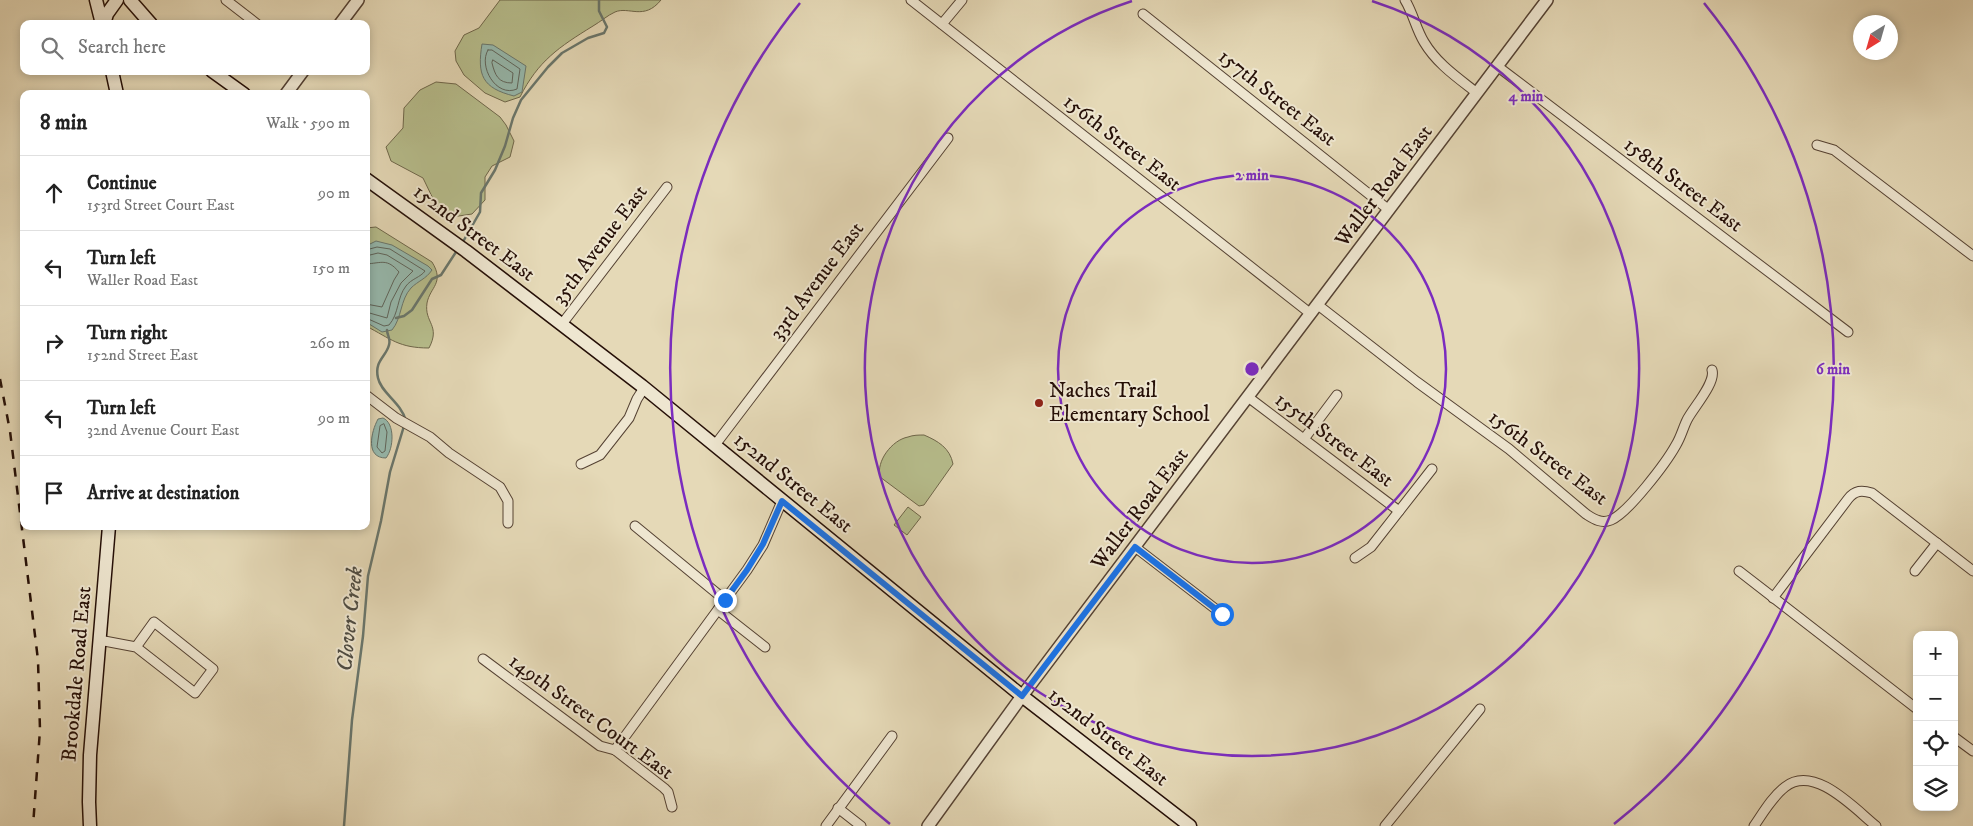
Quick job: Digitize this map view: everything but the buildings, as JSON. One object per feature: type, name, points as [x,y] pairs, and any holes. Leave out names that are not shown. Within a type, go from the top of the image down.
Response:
[{"type":"main road","points":[[96,0],[102,20]]},
{"type":"main road","points":[[105,20],[117,0]]},
{"type":"main road","points":[[130,0],[148,20]]},
{"type":"main road","points":[[113,75],[116,90]]},
{"type":"main road","points":[[218,75],[238,90]]},
{"type":"main road","name":"152nd Street East","points":[[370,182],[466,251],[644,388],[1022,696],[1190,826]]},
{"type":"main road","name":"Brookdale Road East","points":[[90,826],[88,802],[90,755],[109,530]]},
{"type":"street","points":[[226,0],[252,20]]},
{"type":"street","points":[[343,20],[358,0]]},
{"type":"street","name":"156th Street East","points":[[911,0],[1314,309],[1509,449],[1586,514],[1598,521],[1608,522],[1618,517],[1660,469],[1675,447],[1686,422],[1710,384],[1713,374],[1712,370]]},
{"type":"street","points":[[942,24],[962,0]]},
{"type":"street","points":[[1405,0],[1423,40],[1439,62],[1477,93]]},
{"type":"street","name":"Waller Road East","points":[[928,826],[1022,696],[1547,0]]},
{"type":"street","name":"157th Street East","points":[[1143,14],[1390,210]]},
{"type":"street","name":"158th Street East","points":[[1497,66],[1848,332]]},
{"type":"street","points":[[289,90],[300,75]]},
{"type":"street","name":"33rd Avenue East","points":[[715,445],[948,138]]},
{"type":"street","points":[[1817,145],[1834,150],[1973,256]]},
{"type":"street","name":"35th Avenue East","points":[[562,324],[667,187]]},
{"type":"street","points":[[581,464],[600,455],[629,418],[644,388]]},
{"type":"street","points":[[1304,439],[1336,395]]},
{"type":"street","name":"155th Street East","points":[[1248,397],[1399,511]]},
{"type":"street","points":[[370,398],[396,418],[430,437],[449,453],[500,488],[508,500],[508,523]]},
{"type":"street","points":[[1355,558],[1371,547],[1432,469]]},
{"type":"street","points":[[1773,598],[1852,494],[1859,491],[1872,493],[1973,570]]},
{"type":"street","points":[[615,750],[747,570],[763,544],[782,501]]},
{"type":"street","points":[[635,526],[725,600]]},
{"type":"street","points":[[1915,571],[1937,543]]},
{"type":"street","points":[[1135,547],[1222,614]]},
{"type":"street","points":[[1739,571],[1913,705]]},
{"type":"street","points":[[718,610],[765,647]]},
{"type":"street","points":[[99,640],[136,647],[195,693],[213,669],[154,622],[136,647]]},
{"type":"street","name":"149th Street Court East","points":[[483,659],[600,746],[615,750],[664,788],[668,792],[672,807]]},
{"type":"street","points":[[1385,826],[1480,709]]},
{"type":"street","points":[[826,826],[892,736]]},
{"type":"street","points":[[1958,740],[1973,751]]},
{"type":"street","points":[[1754,826],[1783,788],[1800,780],[1810,780],[1824,785],[1876,826]]},
{"type":"street","points":[[838,808],[861,826]]},
{"type":"green space","points":[[500,0],[661,0],[649,10],[637,12],[620,11],[610,15],[550,56],[534,74],[520,97],[505,102],[485,93],[464,75],[456,61],[455,51],[464,35],[479,28]]},
{"type":"green space","points":[[436,82],[456,84],[500,117],[514,141],[510,157],[492,166],[485,177],[485,200],[472,214],[452,217],[437,207],[423,178],[391,161],[386,147],[403,128],[404,108],[420,90]]},
{"type":"green space","points":[[376,227],[432,262],[436,269],[436,284],[427,303],[428,315],[433,329],[429,348],[402,344],[370,328],[370,228]]},
{"type":"green space","points":[[924,435],[946,449],[953,464],[924,505],[919,506],[880,477],[879,471],[886,452],[896,442],[910,436]]},
{"type":"green space","points":[[908,507],[921,517],[907,535],[894,525]]},
{"type":"water","points":[[482,44],[493,45],[526,66],[522,92],[514,96],[503,93],[488,84],[481,72]]},
{"type":"water","points":[[376,241],[392,245],[432,270],[407,293],[398,320],[392,330],[382,332],[370,324],[370,244]]},
{"type":"water","points":[[383,418],[390,425],[392,436],[391,448],[386,458],[379,457],[372,449],[375,424],[378,419]]},
{"type":"waterway","points":[[464,240],[480,212],[481,193],[495,170],[521,100],[562,53],[588,38],[604,33],[607,27],[599,11],[599,0]]},
{"type":"waterway","points":[[396,318],[404,316],[412,310],[432,279],[441,275],[456,252]]},
{"type":"waterway","points":[[387,330],[389,339],[388,349],[379,363],[378,378],[383,388],[400,408],[406,421]]},
{"type":"waterway","name":"Clover Creek","points":[[344,826],[352,720],[363,636],[368,576],[390,472],[404,426]]},
{"type":"railway","points":[[0,379],[10,431],[20,513]]},
{"type":"railway","points":[[22,530],[38,660],[40,730],[33,826]]},
{"type":"place","name":"Naches Trail Elementary School","points":[[1039,403]]},
{"type":"route","points":[[725,600],[763,544],[782,501],[1022,696],[1135,547],[1222,614]]}]
